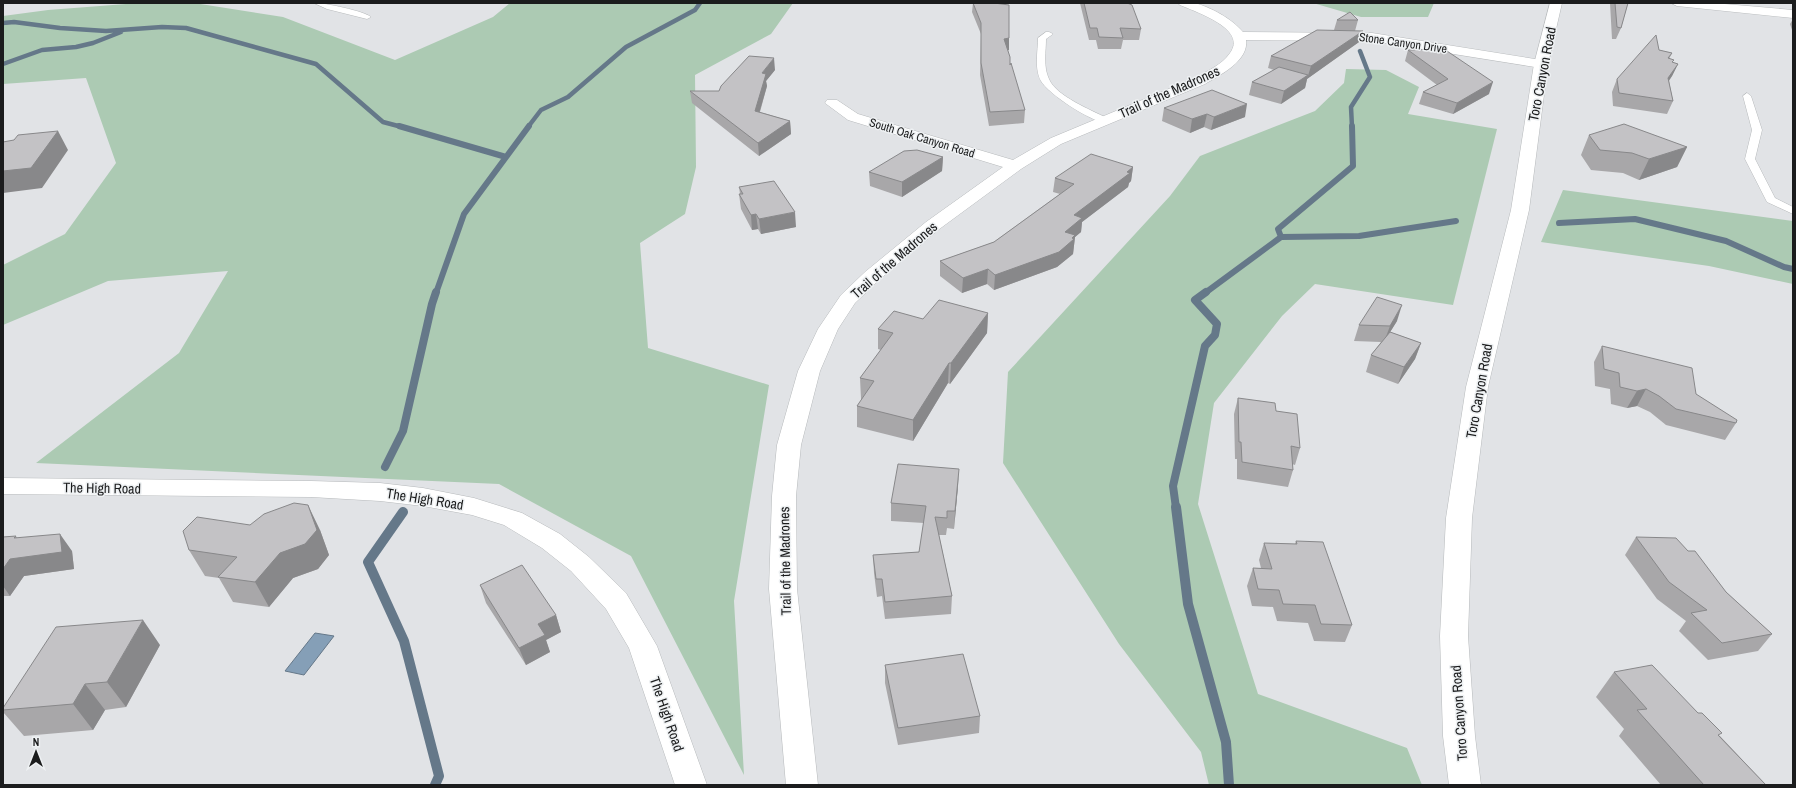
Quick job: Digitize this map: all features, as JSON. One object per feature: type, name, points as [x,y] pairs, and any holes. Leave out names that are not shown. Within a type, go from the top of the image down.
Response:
[{"type":"street","points":[[1184,3],[1209,12],[1224,20],[1241,36]]},
{"type":"street","name":"Toro Canyon Road","points":[[1465,785],[1459,736],[1454,636],[1459,518],[1477,387],[1520,210],[1541,64],[1556,3]]},
{"type":"street","points":[[1677,3],[1793,14]]},
{"type":"street","name":"Stone Canyon Drive","points":[[1241,36],[1372,37],[1541,64]]},
{"type":"street","name":"Trail of the Madrones","points":[[802,785],[783,590],[784,496],[789,445],[809,371],[828,329],[848,299],[872,276],[932,226],[1015,166],[1056,141],[1200,81],[1220,71],[1233,60],[1240,50],[1241,36]]},
{"type":"street","name":"South Oak Canyon Road","points":[[832,102],[853,117],[1015,166]]},
{"type":"street","name":"The High Road","points":[[3,486],[311,489],[380,492],[423,497],[474,507],[513,519],[551,541],[580,564],[616,601],[643,646],[691,785]]},
{"type":"lane","points":[[318,3],[325,7],[357,12],[367,17]]},
{"type":"lane","points":[[1049,34],[1042,38],[1042,61],[1045,80],[1058,94],[1104,120]]},
{"type":"lane","points":[[1747,96],[1757,130],[1750,159],[1771,200],[1793,211]]},
{"type":"green space","points":[[139,3],[194,3],[283,17],[395,60],[493,17],[510,3],[793,3],[771,34],[695,75],[696,167],[685,214],[640,243],[648,348],[769,385],[734,601],[744,775],[631,556],[499,484],[36,463],[179,353],[228,271],[108,281],[3,325],[3,265],[65,234],[116,163],[86,78],[3,84],[3,16],[48,10]]},
{"type":"green space","points":[[1313,3],[1434,3],[1428,17],[1361,17]]},
{"type":"green space","points":[[1346,69],[1386,70],[1419,87],[1408,114],[1497,129],[1453,305],[1315,284],[1282,316],[1214,403],[1198,504],[1258,694],[1407,748],[1422,785],[1209,785],[1201,752],[1119,644],[1003,463],[1008,372],[1170,196],[1200,156],[1315,111],[1344,83]]},
{"type":"green space","points":[[1563,190],[1793,221],[1793,284],[1709,266],[1541,242]]},
{"type":"water","points":[[315,633],[334,636],[304,675],[285,671]]},
{"type":"building","points":[[973,3],[1009,5],[1009,38],[1004,39],[1010,57],[1010,65],[1011,63],[1025,110],[990,112],[981,63],[981,23]]},
{"type":"building","points":[[1084,3],[1127,3],[1132,5],[1141,29],[1120,28],[1123,38],[1099,37],[1097,28],[1090,28]]},
{"type":"building","points":[[1615,3],[1628,3],[1621,28],[1617,27]]},
{"type":"building","points":[[1350,12],[1358,20],[1337,20]]},
{"type":"building","points":[[1317,30],[1363,31],[1311,66],[1271,56]]},
{"type":"building","points":[[1656,35],[1659,50],[1672,53],[1668,58],[1674,60],[1672,62],[1678,64],[1668,78],[1673,101],[1619,93],[1617,79]]},
{"type":"building","points":[[1444,49],[1493,82],[1457,103],[1423,92],[1448,79],[1408,50]]},
{"type":"building","points":[[749,56],[774,58],[762,73],[766,74],[755,111],[790,121],[758,143],[690,91],[719,91],[721,86]]},
{"type":"building","points":[[1279,67],[1308,75],[1284,91],[1252,82]]},
{"type":"building","points":[[1212,90],[1247,104],[1214,117],[1207,114],[1192,119],[1164,108]]},
{"type":"building","points":[[1624,124],[1687,147],[1649,159],[1632,153],[1600,150],[1589,135]]},
{"type":"building","points":[[58,131],[31,168],[3,171],[3,142],[14,140],[18,135]]},
{"type":"building","points":[[917,150],[943,157],[902,182],[869,172],[904,151]]},
{"type":"building","points":[[1091,154],[1133,167],[1127,172],[1130,173],[1074,215],[1082,218],[1065,232],[1075,235],[1072,238],[1074,239],[1059,252],[995,275],[988,269],[963,278],[940,261],[994,242],[1074,184],[1055,178]]},
{"type":"building","points":[[774,181],[795,212],[759,219],[756,214],[751,215],[739,194],[743,194],[739,187]]},
{"type":"building","points":[[1377,297],[1402,305],[1390,326],[1359,325]]},
{"type":"building","points":[[939,300],[988,313],[951,363],[949,363],[913,420],[857,406],[874,381],[860,378],[893,333],[878,329],[894,311],[923,319]]},
{"type":"building","points":[[1390,332],[1421,343],[1404,367],[1371,355]]},
{"type":"building","points":[[1602,346],[1692,368],[1696,394],[1737,420],[1736,423],[1676,409],[1659,396],[1646,389],[1637,391],[1620,387],[1619,373],[1604,369]]},
{"type":"building","points":[[1238,398],[1275,403],[1276,411],[1297,414],[1300,448],[1291,446],[1293,470],[1242,462],[1241,442],[1239,442]]},
{"type":"building","points":[[898,464],[959,469],[955,511],[947,511],[947,518],[935,517],[952,596],[885,602],[882,579],[876,579],[873,555],[919,552],[926,506],[891,503]]},
{"type":"building","points":[[294,503],[308,505],[317,530],[305,544],[280,553],[255,582],[218,577],[237,557],[189,550],[183,531],[197,517],[250,525],[264,514]]},
{"type":"building","points":[[60,534],[62,552],[10,559],[3,569],[3,537],[16,536],[14,538]]},
{"type":"building","points":[[1636,537],[1676,538],[1688,551],[1695,551],[1726,592],[1772,634],[1722,643],[1691,613],[1707,610],[1669,582]]},
{"type":"building","points":[[1296,541],[1323,542],[1352,625],[1321,624],[1315,605],[1283,604],[1279,590],[1258,589],[1253,568],[1272,569],[1264,543],[1297,544]]},
{"type":"building","points":[[522,565],[556,615],[538,624],[545,635],[519,648],[480,585]]},
{"type":"building","points":[[143,620],[107,682],[85,684],[73,704],[3,710],[56,627]]},
{"type":"building","points":[[963,654],[980,716],[898,728],[885,665]]},
{"type":"building","points":[[1652,665],[1698,713],[1702,713],[1722,733],[1718,735],[1766,785],[1704,785],[1637,710],[1647,709],[1614,672]]},
{"type":"waterway","points":[[528,127],[541,110],[568,97],[626,47],[695,10],[700,3]]},
{"type":"waterway","points":[[3,23],[14,22],[60,28],[106,31],[162,27],[186,28],[316,64],[383,122],[402,127]]},
{"type":"waterway","points":[[3,64],[42,50],[76,47],[93,43],[121,32]]},
{"type":"waterway","points":[[1352,127],[1351,107],[1370,77],[1360,51]]},
{"type":"waterway","points":[[399,126],[506,157]]},
{"type":"waterway","points":[[436,293],[464,214],[529,126]]},
{"type":"waterway","points":[[1281,237],[1278,229],[1353,166],[1352,126]]},
{"type":"waterway","points":[[1559,223],[1635,219],[1726,241],[1784,267],[1793,269]]},
{"type":"waterway","points":[[1281,237],[1359,236],[1456,221]]},
{"type":"waterway","points":[[1205,293],[1281,237]]},
{"type":"waterway","points":[[385,467],[403,431],[436,292]]},
{"type":"waterway","points":[[1176,508],[1173,486],[1205,346],[1215,335],[1217,324],[1195,300],[1206,292]]},
{"type":"waterway","points":[[1176,507],[1188,604],[1226,742],[1229,785]]},
{"type":"waterway","points":[[403,512],[368,562],[404,641],[439,776],[435,785]]}]
